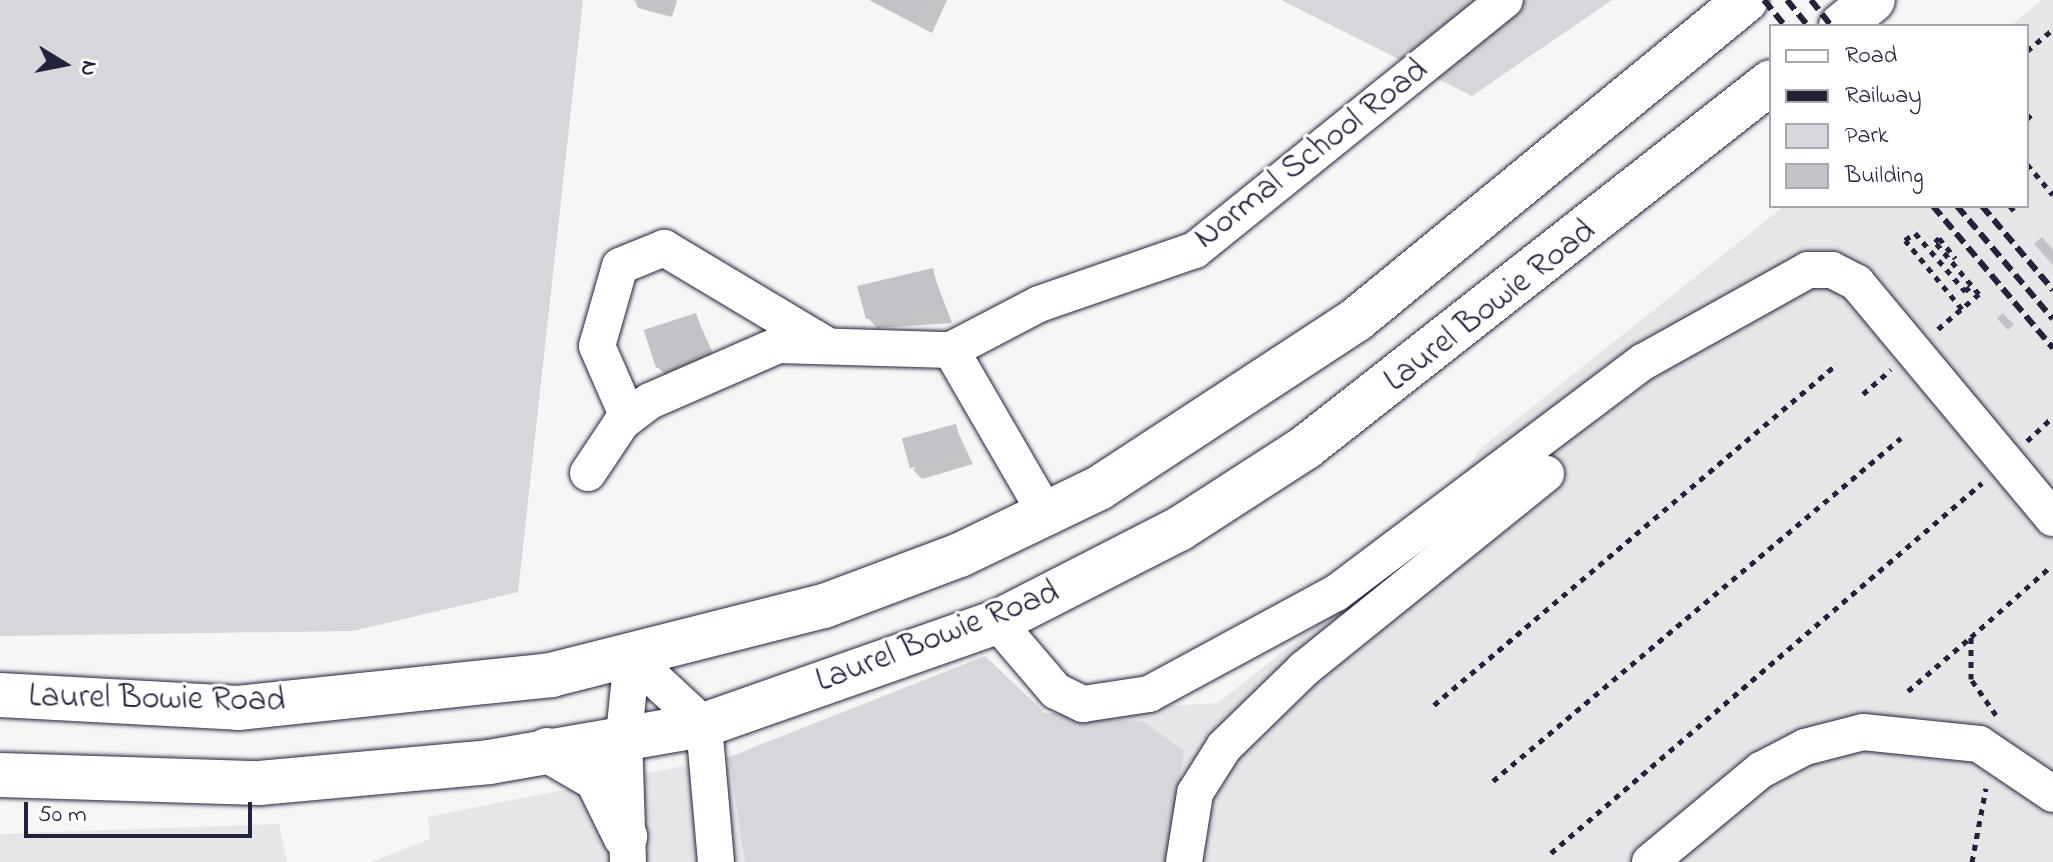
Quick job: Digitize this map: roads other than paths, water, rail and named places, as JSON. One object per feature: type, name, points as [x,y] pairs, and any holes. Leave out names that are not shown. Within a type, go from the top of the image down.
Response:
[{"type":"main road","name":"Laurel Bowie Road","points":[[0,695],[238,708],[551,675],[632,658],[824,606],[1048,517],[1234,406],[1357,319],[1746,0]]},
{"type":"main road","points":[[1843,24],[1873,0]]},
{"type":"main road","name":"Laurel Bowie Road","points":[[0,775],[259,783],[547,750],[624,735],[704,725],[997,622],[1179,529],[1306,447],[1769,84]]},
{"type":"main road","points":[[547,750],[597,779],[626,849]]},
{"type":"street","name":"Normal School Road","points":[[588,473],[628,417],[778,345],[951,350],[1039,304],[1150,270],[1226,232],[1505,0]]},
{"type":"street","points":[[628,417],[597,346],[620,266],[664,248],[826,345]]},
{"type":"street","points":[[997,622],[1056,691],[1083,704],[1149,694],[1336,593],[1643,362],[1788,277],[1832,270],[1857,283],[2053,518]]},
{"type":"street","points":[[951,350],[1048,517]]},
{"type":"street","points":[[1184,862],[1195,793],[1224,747],[1304,669],[1546,474]]},
{"type":"street","points":[[632,658],[704,725],[716,862]]},
{"type":"street","points":[[626,849],[624,735],[632,658]]},
{"type":"street","points":[[1650,862],[1761,770],[1835,737],[1899,730],[1993,751],[2053,794]]},
{"type":"railway","points":[[1764,0],[1783,24]]},
{"type":"railway","points":[[1787,0],[1806,24]]},
{"type":"railway","points":[[1811,0],[1829,24]]},
{"type":"railway","points":[[1935,208],[2053,348]]},
{"type":"railway","points":[[1959,208],[2053,319]]},
{"type":"railway","points":[[1984,208],[2053,290]]}]
